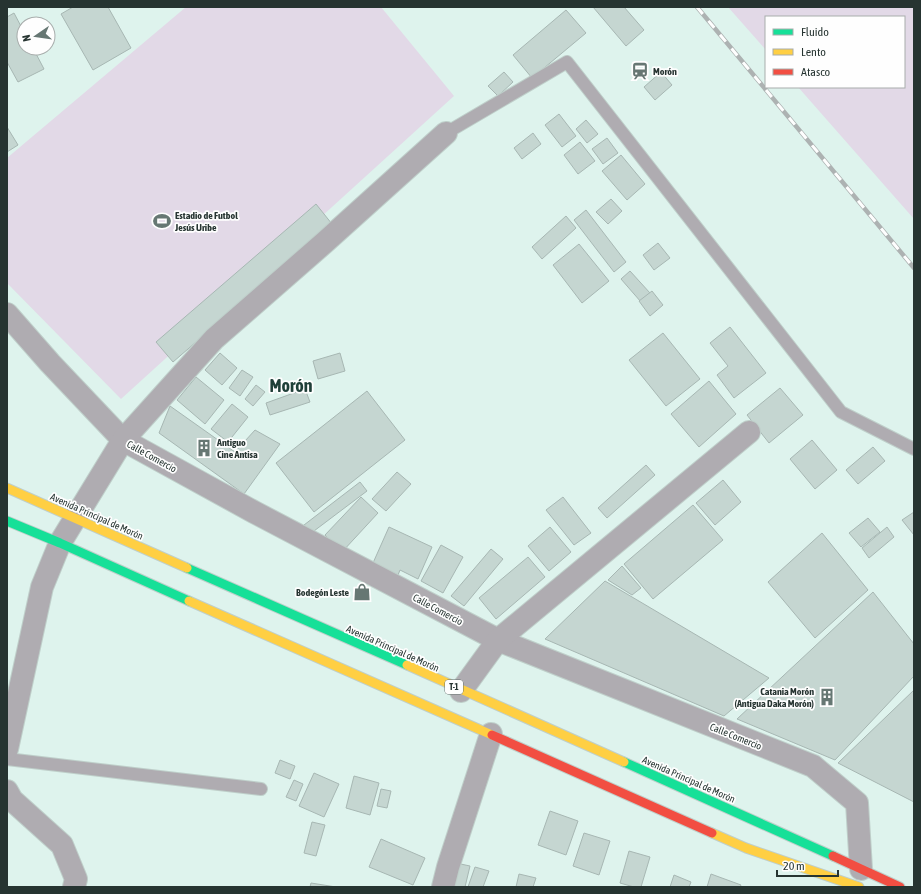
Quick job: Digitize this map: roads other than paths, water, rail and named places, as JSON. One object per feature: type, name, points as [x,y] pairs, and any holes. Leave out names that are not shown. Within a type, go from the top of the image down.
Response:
[{"type":"main road","name":"Avenida Principal de Morón","points":[[7,488],[461,691],[757,821],[860,878]]},
{"type":"main road","name":"Avenida Principal de Morón","points":[[7,521],[60,543],[746,848],[900,887]]},
{"type":"street","points":[[7,748],[16,665],[42,587],[60,543],[74,517],[123,440],[214,339],[446,133]]},
{"type":"street","name":"Calle Comercio","points":[[7,314],[50,363],[123,440],[254,512],[498,640],[813,766],[857,803],[860,878]]},
{"type":"street","points":[[461,691],[498,640],[749,432]]},
{"type":"street","points":[[443,887],[448,867],[491,734]]},
{"type":"street","points":[[7,791],[12,800],[62,845],[76,879],[74,887]]},
{"type":"lane","points":[[446,133],[567,62],[841,412],[914,449]]},
{"type":"lane","points":[[7,748],[262,789]]},
{"type":"railway","points":[[697,7],[914,268]]},
{"type":"place","name":"Morón","points":[[640,71]]},
{"type":"place","name":"Estadio de Futbol Jesús Uribe","points":[[162,221]]},
{"type":"place","name":"Antiguo Cine Antisa","points":[[204,448]]},
{"type":"place","name":"Bodegón Leste","points":[[362,592]]},
{"type":"place","name":"Catania Morón (Antigua Daka Morón)","points":[[827,697]]},
{"type":"district","name":"Morón","points":[[291,386]]}]
